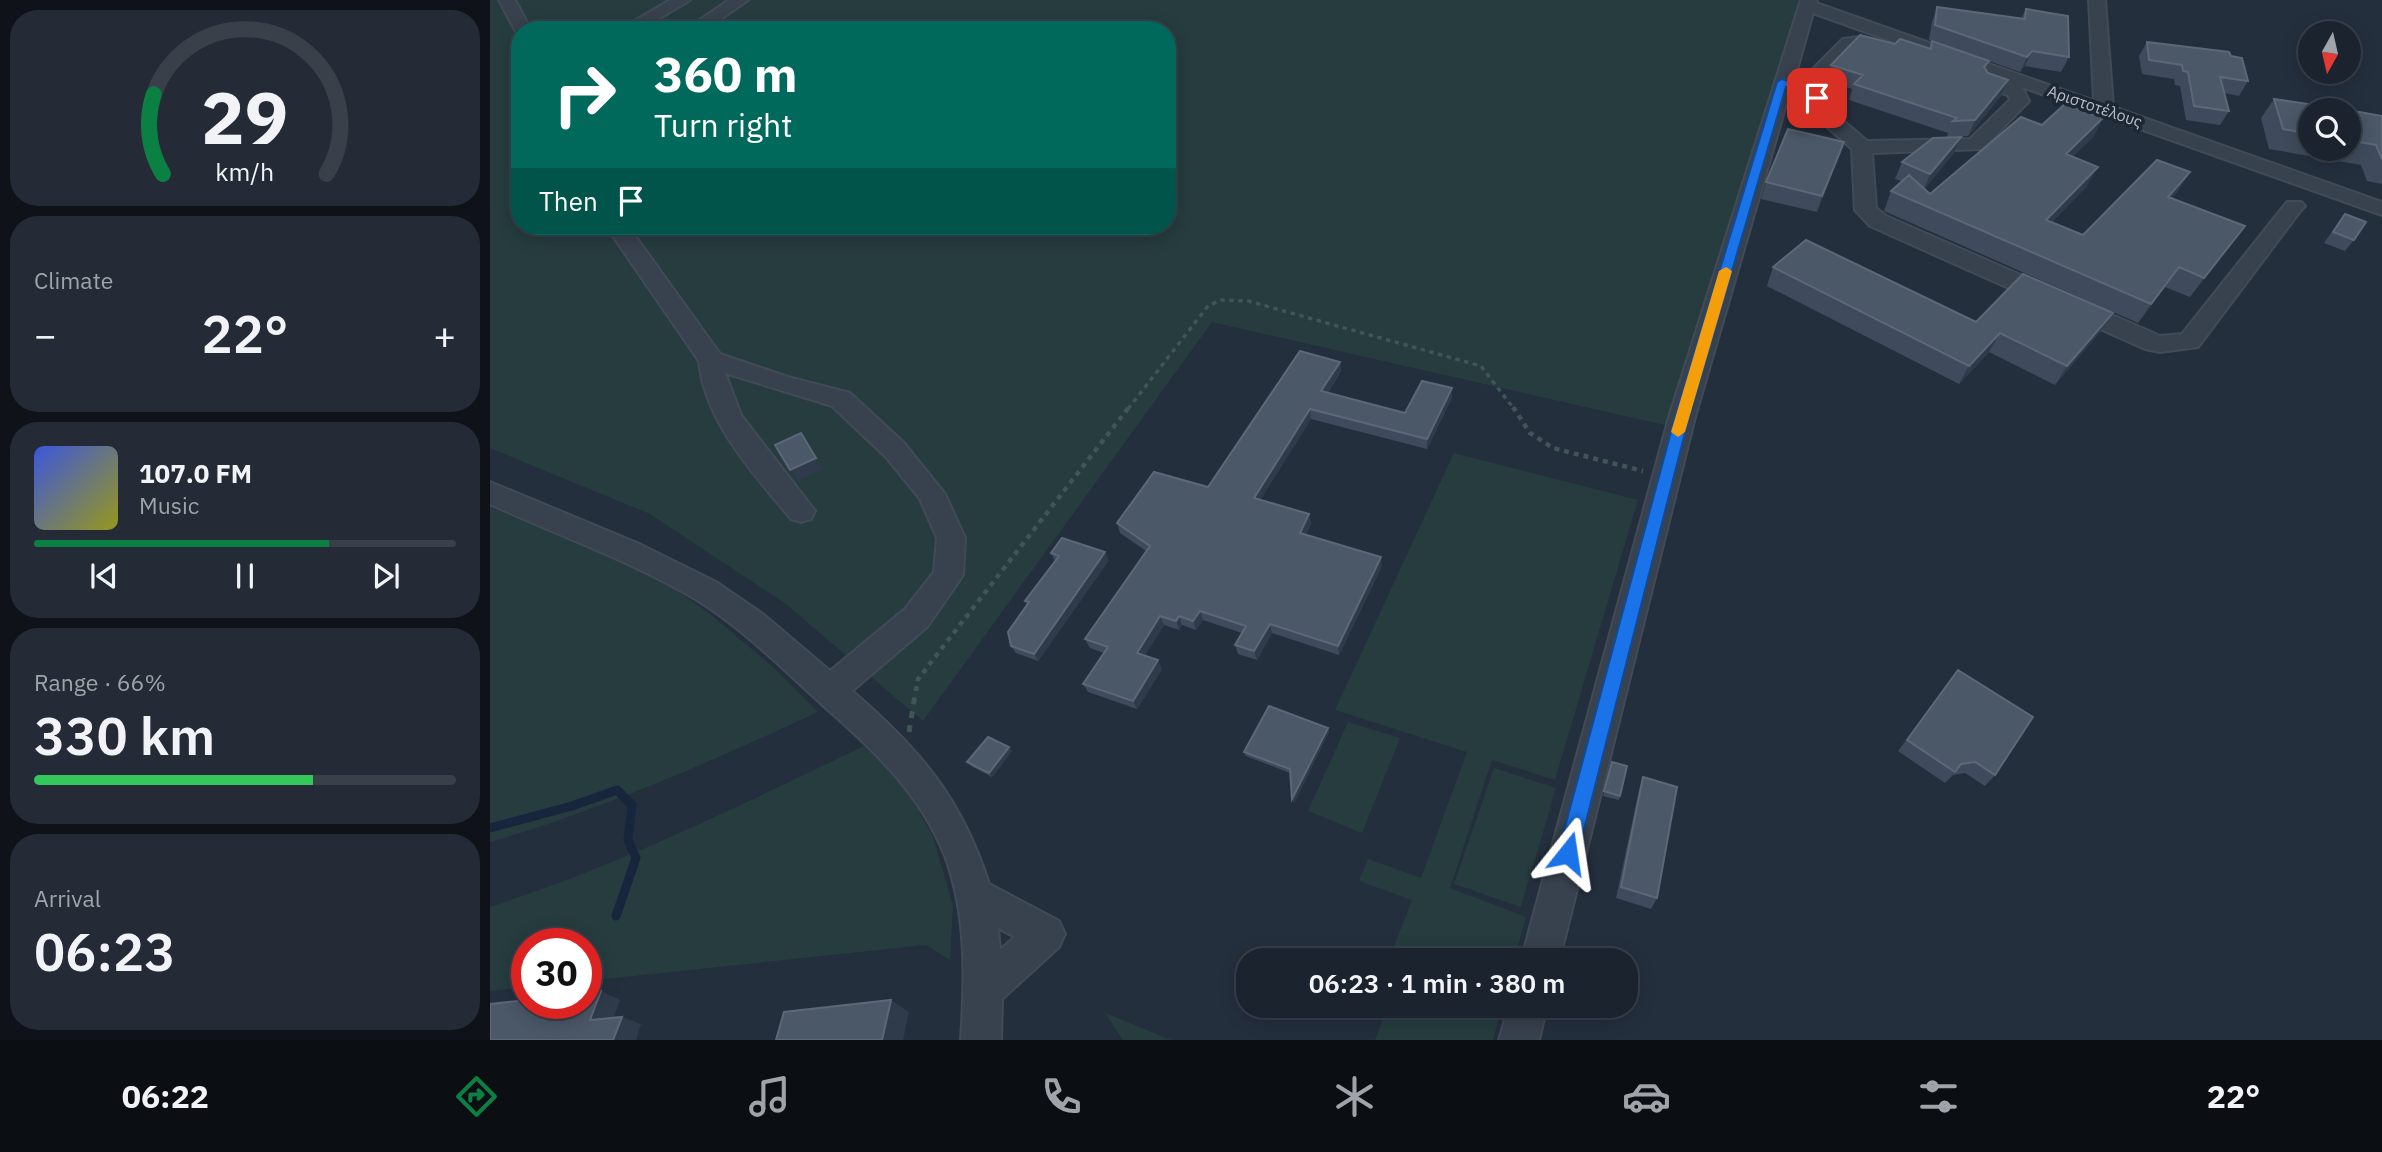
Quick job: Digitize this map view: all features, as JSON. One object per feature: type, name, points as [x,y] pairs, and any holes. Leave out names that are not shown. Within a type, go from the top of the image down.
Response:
[{"type":"street","points":[[644,21],[682,0]]},
{"type":"street","points":[[707,21],[740,0]]},
{"type":"street","points":[[2097,0],[2104,109]]},
{"type":"street","points":[[511,1],[519,21]]},
{"type":"street","points":[[1543,948],[1666,477],[1792,86],[1808,3]]},
{"type":"street","name":"Αριστοτέλους","points":[[1808,3],[2382,209]]},
{"type":"street","points":[[1859,42],[2015,91],[2021,98],[1975,145],[1862,147],[1818,109],[1813,93],[1792,86],[1849,43],[1859,42]]},
{"type":"street","points":[[1862,147],[1866,210],[1878,221],[2145,341],[2160,344],[2189,341],[2294,206]]},
{"type":"street","points":[[623,235],[710,360],[714,386],[753,452],[801,511]]},
{"type":"street","points":[[710,360],[783,384],[841,399],[895,450],[931,494],[951,538],[948,575],[916,618],[829,691]]},
{"type":"street","points":[[490,492],[657,565],[706,591],[748,620],[904,761],[936,803],[961,848],[975,896],[983,942],[981,1040]]},
{"type":"street","points":[[975,896],[1046,934],[984,990]]},
{"type":"street","points":[[1519,1040],[1525,1018]]},
{"type":"path","points":[[904,761],[918,679],[1208,306],[1221,300],[1248,301],[1481,366],[1530,433],[1553,448],[1666,477]]},
{"type":"green space","points":[[490,0],[1802,0],[1673,427],[1212,322],[923,721],[786,604],[650,514],[490,448]]},
{"type":"green space","points":[[1454,453],[1638,500],[1555,780],[1492,760],[1450,888],[1526,917],[1518,948],[1393,948],[1412,900],[1359,881],[1368,859],[1421,878],[1467,752],[1335,710]]},
{"type":"green space","points":[[490,505],[663,581],[709,613],[773,667],[818,712],[656,783],[574,815],[490,842]]},
{"type":"green space","points":[[1348,722],[1400,738],[1362,833],[1308,811]]},
{"type":"green space","points":[[864,746],[904,784],[933,837],[953,905],[950,960],[926,945],[602,979],[602,928],[511,928],[511,989],[490,991],[490,907],[586,872],[726,812]]},
{"type":"green space","points":[[1494,768],[1556,788],[1521,907],[1454,884]]},
{"type":"green space","points":[[1105,1013],[1171,1040],[1123,1040]]},
{"type":"green space","points":[[1383,1018],[1499,1018],[1493,1040],[1375,1040]]},
{"type":"building","points":[[1937,7],[2025,19],[2026,9],[2068,16],[2069,57],[2032,51],[2027,57],[1935,25]]},
{"type":"building","points":[[1860,35],[1895,44],[1900,39],[1931,49],[1932,41],[1989,61],[1984,67],[1988,73],[2008,80],[1975,120],[1953,121],[1957,118],[1854,84],[1863,75],[1831,65]]},
{"type":"building","points":[[2147,42],[2229,52],[2231,56],[2242,58],[2248,81],[2220,77],[2229,111],[2194,106],[2188,72],[2183,71],[2182,65],[2149,60]]},
{"type":"building","points":[[2274,99],[2298,103],[2298,132],[2283,129]]},
{"type":"building","points":[[2065,104],[2103,118],[2066,154],[2098,167],[2046,220],[2083,235],[2157,160],[2190,172],[2168,197],[2245,226],[2204,278],[2179,267],[2151,304],[1891,191],[1909,175],[1930,194],[2021,117],[2042,125]]},
{"type":"building","points":[[2361,112],[2382,116],[2382,159],[2376,145],[2361,142]]},
{"type":"building","points":[[1788,129],[1844,142],[1822,196],[1766,182]]},
{"type":"building","points":[[1961,137],[1930,174],[1902,162],[1933,138]]},
{"type":"building","points":[[2345,214],[2366,222],[2354,240],[2333,232]]},
{"type":"building","points":[[1806,240],[1976,322],[2023,274],[2113,313],[2067,366],[2000,333],[1969,366],[1773,267]]},
{"type":"building","points":[[1300,351],[1340,362],[1321,391],[1405,413],[1422,381],[1452,388],[1427,439],[1310,409],[1254,498],[1309,514],[1300,533],[1381,557],[1338,646],[1270,624],[1254,651],[1235,645],[1246,626],[1200,611],[1193,621],[1179,616],[1176,621],[1160,616],[1137,653],[1158,660],[1133,701],[1083,684],[1108,647],[1085,639],[1150,546],[1117,523],[1154,472],[1208,487]]},
{"type":"building","points":[[801,433],[816,458],[790,470],[775,445]]},
{"type":"building","points":[[1062,538],[1105,552],[1034,654],[1011,646],[1008,632],[1029,602],[1025,601],[1059,556],[1051,553]]},
{"type":"building","points":[[1958,670],[2033,717],[1995,775],[1975,762],[1961,764],[1955,772],[1907,740]]},
{"type":"building","points":[[1269,706],[1328,728],[1292,799],[1290,769],[1244,752]]},
{"type":"building","points":[[988,737],[1009,747],[989,773],[967,762]]},
{"type":"building","points":[[1612,762],[1627,766],[1620,796],[1604,791]]},
{"type":"building","points":[[1643,777],[1677,787],[1657,898],[1621,887]]},
{"type":"building","points":[[891,1000],[882,1040],[776,1040],[784,1012]]},
{"type":"building","points":[[511,1002],[511,1019],[590,1020],[622,1017],[613,1040],[490,1040],[490,1004]]},
{"type":"waterway","points":[[490,828],[572,806],[617,790],[632,805],[628,840],[636,858],[616,916]]},
{"type":"slow traffic","points":[[1678,432],[1726,271]]},
{"type":"route","points":[[1568,853],[1682,417],[1782,82],[1813,93],[1817,98]]}]
